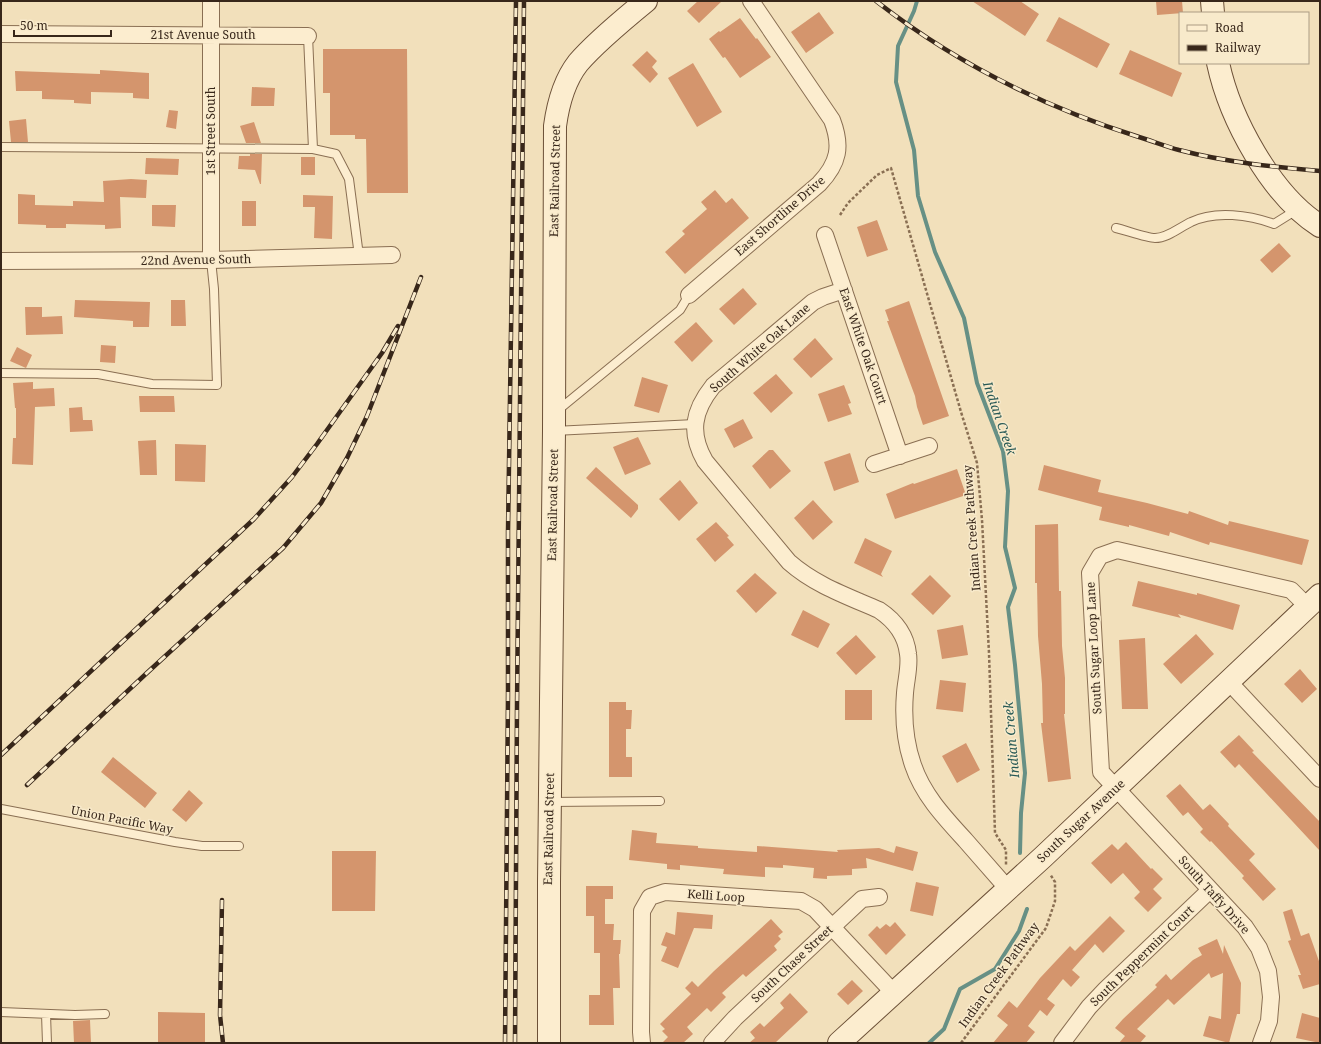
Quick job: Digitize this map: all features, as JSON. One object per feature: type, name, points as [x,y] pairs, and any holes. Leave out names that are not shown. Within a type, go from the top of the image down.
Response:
[{"type":"street","name":"1st Street South","points":[[211,1],[211,260]]},
{"type":"street","name":"East Shortline Drive","points":[[689,295],[819,184],[834,164],[838,148],[837,133],[832,120],[751,1]]},
{"type":"street","points":[[1212,1],[1213,12]]},
{"type":"street","name":"East Railroad Street","points":[[549,1043],[549,802],[555,126],[558,106],[566,83],[578,64],[635,7]]},
{"type":"street","name":"21st Avenue South","points":[[1,34],[308,36]]},
{"type":"street","points":[[1218,64],[1225,90],[1236,118],[1250,145],[1268,174],[1299,209],[1320,226]]},
{"type":"street","name":"East White Oak Court","points":[[825,235],[900,456]]},
{"type":"street","name":"22nd Avenue South","points":[[1,261],[211,260],[392,255]]},
{"type":"street","name":"South White Oak Lane","points":[[695,424],[697,411],[703,398],[713,386],[813,302],[844,290]]},
{"type":"street","points":[[695,424],[699,450],[705,461],[789,562],[801,573],[817,582],[888,615],[895,624],[903,636],[908,654],[904,722],[908,748],[913,766],[930,799],[942,815],[1008,880]]},
{"type":"street","points":[[874,464],[929,446]]},
{"type":"street","name":"South Sugar Loop Lane","points":[[1116,788],[1101,772],[1090,573],[1100,556],[1117,550],[1291,590],[1314,601]]},
{"type":"street","name":"South Sugar Avenue","points":[[839,1043],[1008,880],[1116,788],[1314,601]]},
{"type":"street","points":[[1229,682],[1320,779]]},
{"type":"street","name":"South Taffy Drive","points":[[1116,788],[1245,927],[1259,948],[1268,971],[1271,997],[1269,1021],[1261,1043]]},
{"type":"street","name":"South Peppermint Court","points":[[1062,1043],[1089,1007],[1106,989],[1210,890]]},
{"type":"street","name":"Kelli Loop","points":[[642,1043],[640,1032],[642,911],[650,897],[665,892],[800,901],[815,909],[893,992]]},
{"type":"street","name":"South Chase Street","points":[[712,1043],[735,1018],[862,899],[879,897]]},
{"type":"lane","points":[[308,36],[313,149]]},
{"type":"lane","points":[[1,147],[313,149],[336,154],[349,179],[359,256]]},
{"type":"lane","points":[[1116,228],[1155,238],[1172,233],[1190,222],[1205,216],[1220,215],[1258,218],[1274,224],[1299,209]]},
{"type":"lane","points":[[1,373],[98,374],[152,384],[217,385],[214,289],[211,260]]},
{"type":"lane","points":[[553,422],[680,310],[689,295]]},
{"type":"lane","points":[[553,422],[695,424]]},
{"type":"lane","points":[[549,802],[660,801]]},
{"type":"lane","name":"Union Pacific Way","points":[[1,809],[175,842],[202,846],[239,846]]},
{"type":"lane","points":[[1,1012],[75,1015],[106,1014]]},
{"type":"lane","points":[[46,1014],[48,1043]]},
{"type":"path","name":"Indian Creek Pathway","points":[[840,215],[848,203],[877,175],[891,168],[977,463],[982,520],[989,653],[995,833],[1006,850],[1008,880]]},
{"type":"path","name":"Indian Creek Pathway","points":[[961,1043],[1046,928],[1055,901],[1055,882],[1048,872]]},
{"type":"building","points":[[698,1],[722,1],[699,23],[687,11]]},
{"type":"building","points":[[972,1],[1020,1],[1039,14],[1025,36]]},
{"type":"building","points":[[1156,1],[1182,1],[1183,12],[1157,15]]},
{"type":"building","points":[[819,12],[834,33],[806,53],[791,32]]},
{"type":"building","points":[[1059,17],[1110,44],[1097,68],[1046,41]]},
{"type":"building","points":[[740,18],[771,57],[740,78],[725,57],[723,58],[709,39]]},
{"type":"building","points":[[323,49],[407,49],[408,193],[367,193],[366,139],[355,139],[355,135],[330,135],[330,93],[323,93]]},
{"type":"building","points":[[1130,50],[1182,73],[1172,97],[1119,74]]},
{"type":"building","points":[[647,51],[657,61],[652,67],[658,74],[650,83],[632,65]]},
{"type":"building","points":[[693,63],[722,112],[697,127],[668,78]]},
{"type":"building","points":[[100,70],[149,73],[149,99],[133,98],[133,93],[91,92],[91,104],[74,103],[74,100],[42,99],[42,91],[16,91],[15,71],[100,74]]},
{"type":"building","points":[[252,87],[275,88],[274,106],[251,106]]},
{"type":"building","points":[[169,110],[178,111],[176,129],[166,127]]},
{"type":"building","points":[[26,119],[28,142],[11,142],[9,121]]},
{"type":"building","points":[[254,122],[261,143],[246,143],[240,126]]},
{"type":"building","points":[[250,154],[262,154],[261,184],[255,170],[238,169],[239,156],[250,156]]},
{"type":"building","points":[[301,157],[315,157],[315,175],[301,175]]},
{"type":"building","points":[[146,158],[179,159],[178,175],[145,174]]},
{"type":"building","points":[[131,179],[147,180],[146,198],[120,197],[121,228],[105,229],[105,225],[66,224],[66,228],[46,228],[46,225],[18,224],[18,194],[35,195],[35,205],[73,206],[73,201],[104,202],[103,181]]},
{"type":"building","points":[[715,190],[726,203],[732,198],[749,218],[685,274],[665,252],[685,234],[682,231],[707,209],[701,202]]},
{"type":"building","points":[[303,195],[333,196],[332,239],[314,238],[315,207],[303,207]]},
{"type":"building","points":[[242,201],[256,201],[256,226],[242,226]]},
{"type":"building","points":[[152,205],[176,205],[175,227],[152,226]]},
{"type":"building","points":[[877,220],[888,250],[867,257],[857,227]]},
{"type":"building","points":[[1279,243],[1291,256],[1272,273],[1260,260]]},
{"type":"building","points":[[743,288],[757,304],[734,325],[719,309]]},
{"type":"building","points":[[75,300],[150,302],[149,327],[133,327],[133,321],[74,317]]},
{"type":"building","points":[[171,300],[185,300],[186,326],[171,326]]},
{"type":"building","points":[[909,301],[949,416],[923,425],[915,396],[887,321],[889,321],[885,310]]},
{"type":"building","points":[[25,307],[42,307],[42,317],[62,316],[63,334],[26,335]]},
{"type":"building","points":[[696,322],[713,341],[692,362],[674,342]]},
{"type":"building","points":[[815,338],[833,359],[811,378],[793,359]]},
{"type":"building","points":[[101,345],[116,346],[115,363],[100,362]]},
{"type":"building","points":[[17,347],[32,355],[26,368],[10,361]]},
{"type":"building","points":[[776,374],[793,393],[771,413],[753,393]]},
{"type":"building","points":[[642,377],[668,385],[659,413],[634,406]]},
{"type":"building","points":[[33,382],[33,389],[54,388],[55,406],[35,407],[33,465],[12,464],[13,438],[16,438],[16,408],[13,383]]},
{"type":"building","points":[[844,385],[851,403],[848,404],[852,414],[828,422],[818,394]]},
{"type":"building","points":[[139,396],[174,396],[175,412],[140,412]]},
{"type":"building","points":[[82,407],[83,420],[92,420],[93,431],[70,432],[69,408]]},
{"type":"building","points":[[743,419],[753,438],[734,448],[724,429]]},
{"type":"building","points":[[638,437],[651,464],[625,475],[613,447]]},
{"type":"building","points":[[156,440],[157,475],[140,475],[138,441]]},
{"type":"building","points":[[175,444],[206,445],[205,482],[175,481]]},
{"type":"building","points":[[769,450],[773,450],[791,471],[770,489],[752,466]]},
{"type":"building","points":[[850,453],[859,482],[834,491],[824,462]]},
{"type":"building","points":[[1044,465],[1101,480],[1098,492],[1188,514],[1189,511],[1228,525],[1229,521],[1309,540],[1302,565],[1210,542],[1209,545],[1170,532],[1169,536],[1129,525],[1129,527],[1099,520],[1102,507],[1038,490]]},
{"type":"building","points":[[596,467],[638,505],[638,509],[631,518],[586,478]]},
{"type":"building","points":[[957,469],[966,495],[895,519],[886,494],[913,483],[914,484]]},
{"type":"building","points":[[680,480],[698,503],[679,521],[659,499]]},
{"type":"building","points":[[813,500],[833,522],[813,540],[794,518]]},
{"type":"building","points":[[716,522],[729,536],[727,537],[734,545],[715,562],[696,539]]},
{"type":"building","points":[[1058,524],[1059,591],[1061,591],[1062,646],[1065,678],[1064,714],[1071,779],[1048,782],[1041,723],[1043,723],[1042,684],[1038,636],[1037,583],[1035,583],[1035,525]]},
{"type":"building","points":[[865,538],[892,551],[881,574],[883,577],[854,563]]},
{"type":"building","points":[[755,573],[777,593],[756,613],[736,591]]},
{"type":"building","points":[[930,575],[951,596],[933,615],[911,594]]},
{"type":"building","points":[[1138,581],[1197,595],[1197,593],[1240,605],[1233,630],[1178,614],[1181,618],[1132,606]]},
{"type":"building","points":[[803,610],[830,624],[818,648],[791,635]]},
{"type":"building","points":[[963,625],[968,655],[942,659],[937,630]]},
{"type":"building","points":[[1196,634],[1214,654],[1181,684],[1163,664]]},
{"type":"building","points":[[856,635],[876,657],[856,675],[836,653]]},
{"type":"building","points":[[1145,638],[1148,709],[1122,709],[1119,640]]},
{"type":"building","points":[[1300,669],[1317,689],[1302,703],[1284,684]]},
{"type":"building","points":[[940,680],[966,683],[963,712],[936,709]]},
{"type":"building","points":[[845,690],[872,690],[872,720],[845,720]]},
{"type":"building","points":[[609,702],[626,702],[626,710],[632,710],[631,729],[626,729],[626,757],[632,757],[632,777],[609,777]]},
{"type":"building","points":[[1239,735],[1254,751],[1252,752],[1320,822],[1320,851],[1239,764],[1235,768],[1220,752]]},
{"type":"building","points":[[966,743],[980,770],[957,783],[942,756]]},
{"type":"building","points":[[113,757],[157,793],[145,808],[101,772]]},
{"type":"building","points":[[1180,784],[1203,810],[1210,804],[1229,824],[1228,826],[1255,854],[1249,860],[1276,889],[1263,901],[1242,878],[1244,876],[1211,841],[1210,842],[1200,832],[1203,829],[1188,812],[1183,816],[1166,796]]},
{"type":"building","points":[[189,790],[203,803],[186,822],[172,810]]},
{"type":"building","points":[[632,830],[657,833],[656,843],[698,846],[698,848],[757,852],[757,846],[838,852],[837,850],[879,848],[894,853],[896,846],[918,852],[913,871],[866,858],[867,868],[852,869],[852,875],[827,876],[827,879],[813,878],[814,868],[783,865],[783,868],[765,867],[765,877],[723,874],[724,869],[680,865],[680,870],[667,869],[667,864],[629,860]]},
{"type":"building","points":[[1126,842],[1151,869],[1152,868],[1163,879],[1153,889],[1162,898],[1148,912],[1134,898],[1140,892],[1123,873],[1111,884],[1091,863],[1112,844],[1118,850]]},
{"type":"building","points":[[332,851],[376,851],[375,911],[332,911]]},
{"type":"building","points":[[916,882],[939,887],[933,916],[910,911]]},
{"type":"building","points":[[586,886],[613,886],[613,899],[605,899],[605,924],[614,924],[613,940],[621,940],[619,954],[620,988],[613,988],[614,1025],[589,1025],[589,995],[600,995],[600,953],[594,953],[594,916],[586,916]]},
{"type":"building","points":[[1292,909],[1301,936],[1309,933],[1320,964],[1320,984],[1303,989],[1298,975],[1301,975],[1288,941],[1291,940],[1283,912]]},
{"type":"building","points":[[677,912],[713,915],[712,929],[694,928],[678,968],[661,961],[667,947],[661,945],[666,932],[675,935]]},
{"type":"building","points":[[1110,916],[1125,931],[1103,953],[1095,944],[1072,970],[1080,977],[1071,987],[1063,979],[1047,999],[1055,1005],[1047,1016],[1040,1010],[1028,1026],[1035,1032],[1026,1043],[993,1043],[1008,1025],[997,1016],[1009,1001],[1017,1008],[1040,978],[1070,946],[1075,951]]},
{"type":"building","points":[[771,919],[783,932],[778,936],[781,939],[774,946],[777,950],[746,977],[743,974],[722,993],[726,997],[711,1012],[707,1008],[687,1027],[693,1034],[683,1043],[662,1043],[668,1037],[662,1031],[665,1029],[660,1024],[691,994],[685,988],[692,981],[698,987]]},
{"type":"building","points":[[895,922],[906,935],[886,955],[868,935],[877,926],[880,929],[886,924],[890,927]]},
{"type":"building","points":[[1217,939],[1223,954],[1224,945],[1241,983],[1240,1014],[1237,1014],[1229,1043],[1203,1036],[1209,1016],[1221,1019],[1223,973],[1211,978],[1209,973],[1174,1005],[1168,999],[1137,1029],[1146,1036],[1140,1043],[1119,1043],[1125,1036],[1115,1028],[1157,987],[1155,985],[1166,974],[1171,980],[1193,960],[1202,955],[1198,948]]},
{"type":"building","points":[[852,980],[863,991],[848,1005],[837,994]]},
{"type":"building","points":[[790,993],[808,1012],[775,1043],[749,1043],[755,1038],[750,1032],[760,1023],[764,1027],[784,1008],[780,1003]]},
{"type":"building","points":[[158,1012],[205,1013],[205,1043],[158,1043]]},
{"type":"building","points":[[1302,1013],[1320,1018],[1320,1043],[1296,1038]]},
{"type":"building","points":[[90,1020],[91,1043],[74,1043],[73,1021]]},
{"type":"waterway","name":"Indian Creek","points":[[917,1],[898,46],[896,82],[914,150],[918,196],[935,252],[964,318],[977,383],[1003,451],[1008,491],[1005,547],[1015,588],[1008,607],[1025,773],[1021,813],[1020,853]]},
{"type":"waterway","name":"Indian Creek","points":[[929,1043],[944,1029],[960,989],[995,969],[1019,931],[1027,909]]},
{"type":"railway","points":[[505,1043],[508,531],[516,1]]},
{"type":"railway","points":[[515,1043],[524,1]]},
{"type":"railway","points":[[876,1],[937,44],[968,63],[1001,81],[1069,112],[1104,125],[1196,154],[1249,164],[1320,171]]},
{"type":"railway","points":[[27,785],[283,548],[321,503],[347,458],[367,416],[421,277]]},
{"type":"railway","points":[[1,755],[254,519],[292,477],[317,444],[382,353],[398,326]]},
{"type":"railway","points":[[222,900],[220,1015],[223,1043]]}]
